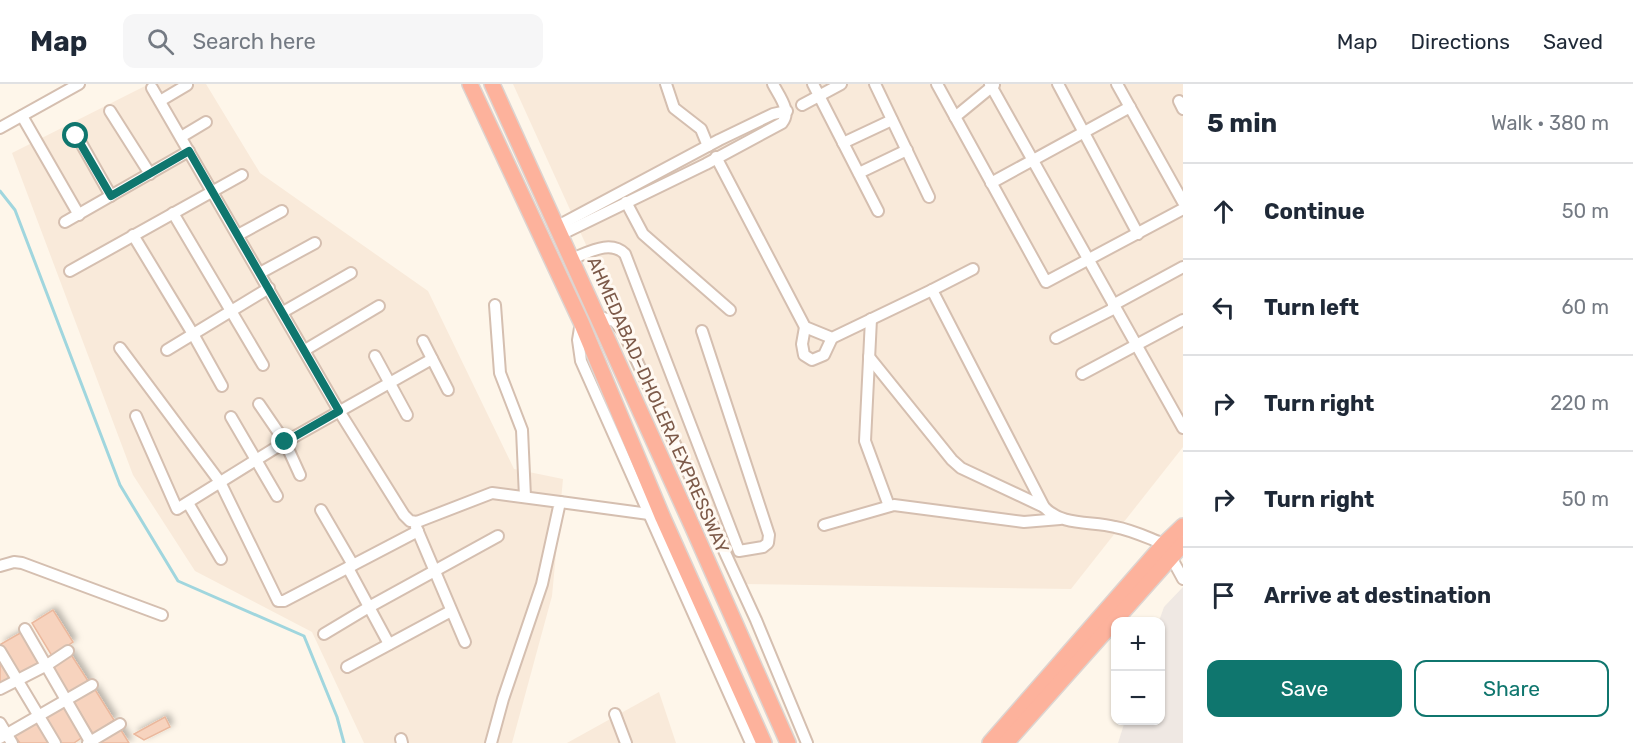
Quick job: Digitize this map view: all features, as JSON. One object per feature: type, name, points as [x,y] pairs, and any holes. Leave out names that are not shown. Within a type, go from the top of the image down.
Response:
[{"type":"highway","name":"AHMEDABAD–DHOLERA EXPRESSWAY","points":[[470,84],[581,322],[663,518],[764,743]]},
{"type":"highway","name":"AHMEDABAD–DHOLERA EXPRESSWAY","points":[[492,84],[788,743]]},
{"type":"highway","points":[[1006,743],[1167,551],[1183,526]]},
{"type":"highway","points":[[990,743],[1167,551],[1183,544]]},
{"type":"street","points":[[0,128],[80,84]]},
{"type":"street","points":[[666,84],[674,108],[701,129],[706,164]]},
{"type":"street","points":[[558,231],[706,164],[782,123],[786,119],[787,111],[772,84]]},
{"type":"street","points":[[813,84],[878,211]]},
{"type":"street","points":[[802,105],[842,84]]},
{"type":"street","points":[[875,84],[929,197]]},
{"type":"street","points":[[937,84],[1046,282],[1183,210]]},
{"type":"street","points":[[1058,84],[1138,234]]},
{"type":"street","points":[[1118,84],[1183,202]]},
{"type":"street","points":[[160,101],[187,85]]},
{"type":"street","points":[[955,117],[992,85],[1183,428]]},
{"type":"street","points":[[152,88],[339,411],[404,515],[416,526],[465,642]]},
{"type":"street","points":[[991,183],[1130,107]]},
{"type":"street","points":[[110,111],[150,174]]},
{"type":"street","points":[[558,231],[703,148],[776,112],[787,111]]},
{"type":"street","points":[[22,116],[79,215]]},
{"type":"street","points":[[843,143],[892,120]]},
{"type":"street","points":[[181,137],[206,122]]},
{"type":"street","points":[[76,136],[111,196]]},
{"type":"street","points":[[719,140],[721,154],[805,327],[802,344],[804,355],[812,360],[824,355],[832,338],[973,269]]},
{"type":"street","points":[[859,173],[907,150]]},
{"type":"street","points":[[65,222],[189,151]]},
{"type":"street","points":[[70,271],[242,175]]},
{"type":"street","points":[[626,202],[643,234],[730,310]]},
{"type":"street","points":[[238,235],[282,211]]},
{"type":"street","points":[[173,213],[263,365]]},
{"type":"street","points":[[133,236],[222,386]]},
{"type":"street","points":[[260,273],[315,243]]},
{"type":"street","points":[[571,259],[610,247],[619,248],[625,254],[740,551]]},
{"type":"street","points":[[1056,338],[1183,267]]},
{"type":"street","points":[[283,312],[351,273]]},
{"type":"street","points":[[167,350],[269,288]]},
{"type":"street","points":[[932,290],[1044,507],[1060,519]]},
{"type":"street","points":[[495,305],[500,373],[522,430],[525,497]]},
{"type":"street","points":[[305,350],[379,306]]},
{"type":"street","points":[[597,316],[614,321],[622,331],[756,620],[807,743]]},
{"type":"street","points":[[871,319],[865,441],[889,506]]},
{"type":"street","points":[[1082,374],[1183,320]]},
{"type":"street","points":[[581,322],[578,340],[581,361],[751,743]]},
{"type":"street","points":[[805,327],[832,338]]},
{"type":"street","points":[[702,331],[769,535],[768,543],[763,547],[725,556]]},
{"type":"street","points":[[423,341],[448,390]]},
{"type":"street","points":[[120,348],[220,482],[278,601],[284,601],[350,566],[416,526],[492,492],[649,514]]},
{"type":"street","points":[[375,356],[407,415]]},
{"type":"street","points":[[869,357],[952,460],[972,474],[1044,507]]},
{"type":"street","points":[[136,416],[177,509],[285,442],[432,359]]},
{"type":"street","points":[[259,404],[285,442],[300,475]]},
{"type":"street","points":[[231,417],[277,496]]},
{"type":"street","points":[[491,743],[503,699],[542,584],[560,502]]},
{"type":"street","points":[[188,503],[220,559]]},
{"type":"street","points":[[824,525],[898,505],[1024,522],[1060,519],[1114,526],[1167,551],[1183,579]]},
{"type":"street","points":[[321,510],[389,644]]},
{"type":"street","points":[[324,634],[498,536]]},
{"type":"street","points":[[0,566],[14,562],[22,563],[162,615]]},
{"type":"street","points":[[347,667],[451,611]]},
{"type":"street","points":[[25,629],[90,743],[120,724]]},
{"type":"street","points":[[0,651],[55,743]]},
{"type":"street","points":[[0,689],[68,651]]},
{"type":"street","points":[[0,723],[6,738],[38,716],[92,685]]},
{"type":"street","points":[[615,714],[626,743]]},
{"type":"shaded area","points":[[149,84],[206,84],[260,173],[428,291],[514,469],[563,479],[552,596],[512,743],[364,743],[312,632],[195,571],[133,475],[12,153]]},
{"type":"shaded area","points":[[513,84],[1183,84],[1183,447],[1071,589],[740,584]]},
{"type":"shaded area","points":[[1183,587],[1183,743],[1118,743],[1124,725],[1165,725],[1165,617],[1160,617],[1164,607]]},
{"type":"shaded area","points":[[659,692],[676,743],[567,743]]},
{"type":"building","points":[[53,610],[73,642],[52,656],[32,623]]},
{"type":"building","points":[[22,632],[42,663],[21,677],[1,644]]},
{"type":"building","points":[[70,653],[90,684],[69,698],[49,665]]},
{"type":"building","points":[[0,660],[12,679],[0,687]]},
{"type":"building","points":[[94,688],[114,720],[93,734],[73,701]]},
{"type":"building","points":[[64,705],[84,736],[74,743],[59,743],[43,717]]},
{"type":"building","points":[[165,717],[170,727],[144,740],[134,734]]},
{"type":"building","points":[[36,722],[49,743],[20,743],[14,735]]},
{"type":"building","points":[[119,727],[129,743],[99,743],[98,740]]},
{"type":"waterway","points":[[0,191],[15,210],[120,485],[178,581],[304,636],[337,717],[344,743]]},
{"type":"route","points":[[76,136],[111,196],[189,151],[339,411],[285,442]]}]
